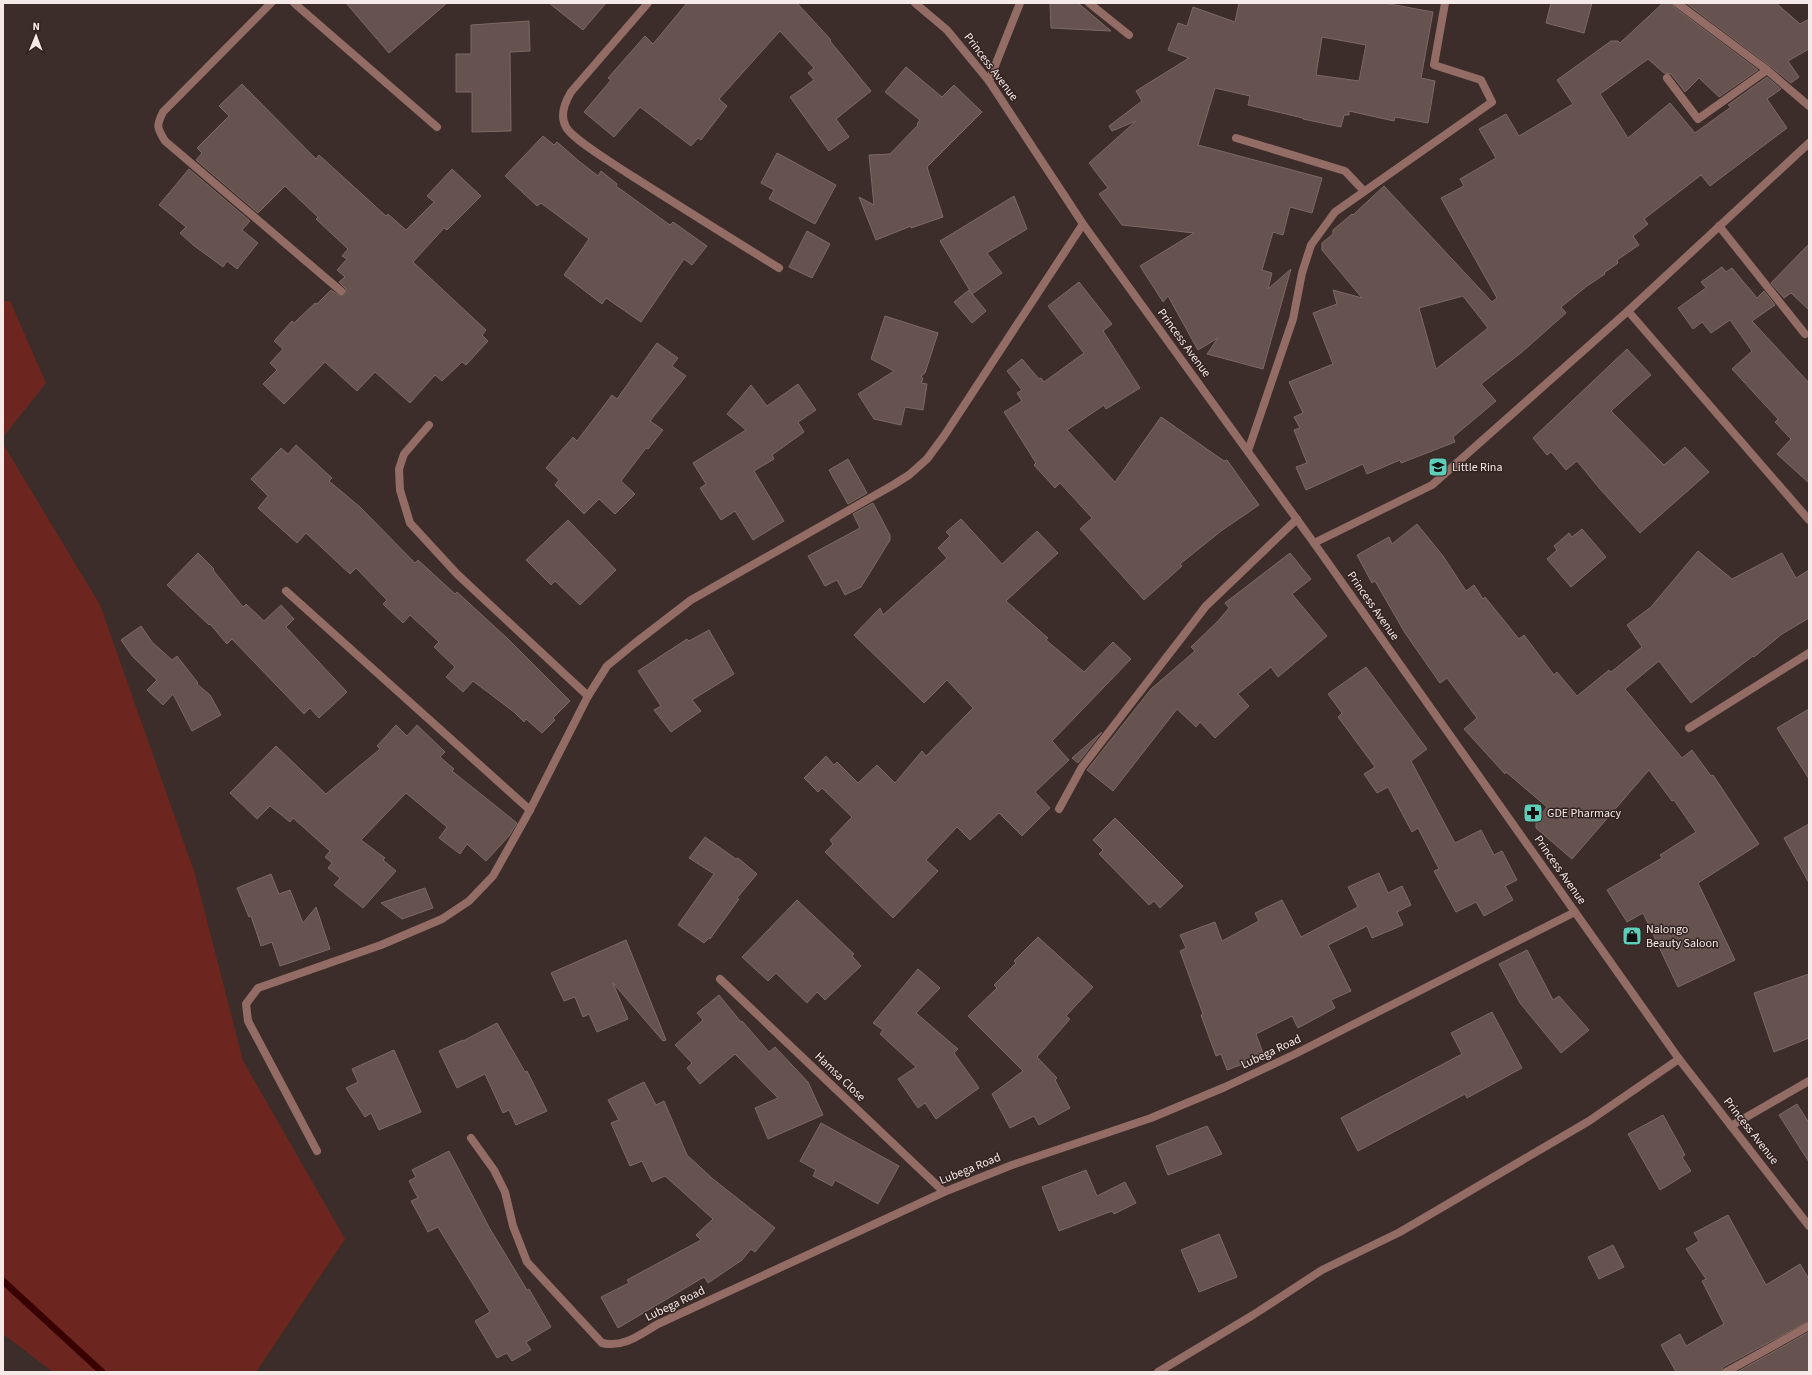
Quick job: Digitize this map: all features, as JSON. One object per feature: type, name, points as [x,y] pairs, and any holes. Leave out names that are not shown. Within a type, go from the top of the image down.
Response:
[{"type":"street","points":[[271,3],[163,112],[158,122],[158,130],[165,141],[341,291]]},
{"type":"street","points":[[294,3],[437,127]]},
{"type":"street","points":[[648,3],[571,92],[565,103],[563,119],[566,127],[574,136],[604,158],[779,268]]},
{"type":"street","name":"Princess Avenue","points":[[915,3],[947,30],[989,81],[1083,224],[1297,519],[1679,1058],[1809,1226]]},
{"type":"street","points":[[989,81],[1020,3]]},
{"type":"street","points":[[1089,3],[1129,35]]},
{"type":"street","points":[[1248,451],[1293,319],[1302,273],[1311,245],[1335,212],[1492,102],[1481,80],[1434,65],[1445,3]]},
{"type":"street","points":[[1677,3],[1767,70],[1809,106]]},
{"type":"street","points":[[1667,78],[1698,119],[1767,70]]},
{"type":"street","points":[[1236,138],[1345,171],[1364,191]]},
{"type":"street","points":[[1314,543],[1432,485],[1628,311],[1809,143]]},
{"type":"street","points":[[318,1151],[248,1020],[246,1004],[258,988],[381,945],[442,919],[469,901],[493,876],[530,810],[588,696],[607,666],[691,600],[893,485],[909,475],[927,459],[949,429],[1083,224]]},
{"type":"street","points":[[1720,226],[1805,334]]},
{"type":"street","points":[[1628,311],[1809,520]]},
{"type":"street","points":[[429,425],[404,454],[399,469],[400,490],[410,523],[457,574],[588,696]]},
{"type":"street","points":[[1059,809],[1082,767],[1206,606],[1297,519]]},
{"type":"street","points":[[286,591],[530,810]]},
{"type":"street","points":[[1689,728],[1809,653]]},
{"type":"street","name":"Lubega Road","points":[[470,1138],[494,1170],[505,1192],[513,1226],[527,1262],[602,1343],[614,1346],[628,1341],[658,1324],[944,1192],[1012,1165],[1151,1118],[1225,1087],[1293,1055],[1575,912]]},
{"type":"street","name":"Hamsa Close","points":[[720,979],[944,1192]]},
{"type":"street","points":[[1158,1372],[1253,1315],[1322,1270],[1400,1232],[1589,1121],[1679,1058]]},
{"type":"street","points":[[1731,1126],[1809,1081]]},
{"type":"street","points":[[1726,1372],[1809,1326]]},
{"type":"shaded area","points":[[3,301],[10,301],[46,383],[3,437]]},
{"type":"shaded area","points":[[3,444],[100,605],[195,874],[243,1061],[345,1239],[256,1372],[53,1372],[3,1334]]},
{"type":"building","points":[[346,3],[447,3],[389,53]]},
{"type":"building","points":[[549,3],[606,3],[583,30]]},
{"type":"building","points":[[687,3],[797,3],[831,40],[830,41],[871,91],[836,119],[849,137],[829,151],[790,97],[814,80],[808,73],[814,68],[780,31],[719,99],[727,106],[701,140],[698,138],[691,146],[640,107],[614,137],[584,112],[611,80],[608,78],[645,36],[653,44]]},
{"type":"building","points":[[1050,3],[1078,3],[1111,31],[1051,28]]},
{"type":"building","points":[[1239,3],[1384,3],[1433,12],[1421,78],[1435,81],[1428,123],[1395,117],[1394,121],[1349,111],[1349,115],[1344,115],[1341,127],[1248,105],[1250,96],[1215,88],[1198,145],[1322,178],[1312,213],[1290,207],[1283,235],[1273,232],[1262,270],[1272,273],[1268,289],[1291,269],[1263,369],[1207,354],[1218,338],[1198,350],[1168,296],[1163,302],[1140,266],[1194,233],[1122,225],[1099,194],[1108,188],[1089,163],[1136,121],[1112,131],[1109,126],[1142,101],[1136,91],[1189,58],[1168,50],[1178,23],[1187,26],[1193,7],[1235,22]],"holes":[[[1322,37],[1366,45],[1359,81],[1316,75]]]},
{"type":"building","points":[[1551,3],[1592,3],[1584,33],[1546,23]]},
{"type":"building","points":[[1663,3],[1672,3],[1674,7],[1758,70],[1719,97],[1699,78],[1685,92],[1671,74],[1664,73],[1648,59],[1600,94],[1628,138],[1670,103],[1695,133],[1731,107],[1728,105],[1767,77],[1781,89],[1767,99],[1787,128],[1710,186],[1701,175],[1644,219],[1648,224],[1633,236],[1639,245],[1617,260],[1618,263],[1604,273],[1605,274],[1587,286],[1561,307],[1566,313],[1522,352],[1481,384],[1496,401],[1453,437],[1455,442],[1401,463],[1400,460],[1367,474],[1363,464],[1306,490],[1296,467],[1307,463],[1294,430],[1300,428],[1294,417],[1303,413],[1289,382],[1333,364],[1313,313],[1337,304],[1333,290],[1362,298],[1322,250],[1322,243],[1333,234],[1333,230],[1352,214],[1353,215],[1384,186],[1492,302],[1497,298],[1441,198],[1464,186],[1460,179],[1496,158],[1479,129],[1506,114],[1519,136],[1573,104],[1557,80],[1611,41],[1618,41],[1620,43]],"holes":[[[1463,296],[1488,328],[1436,369],[1419,308]]]},
{"type":"building","points":[[1686,3],[1776,3],[1800,24],[1809,19],[1809,49],[1788,61],[1799,77],[1791,83]]},
{"type":"building","points":[[529,21],[530,51],[510,52],[511,131],[472,132],[472,92],[456,92],[456,54],[471,54],[471,25]]},
{"type":"building","points":[[906,67],[942,97],[954,85],[982,112],[927,167],[943,217],[911,228],[911,226],[876,240],[859,197],[874,205],[869,155],[890,154],[918,125],[917,124],[920,120],[885,92]]},
{"type":"building","points":[[242,84],[316,159],[319,155],[386,216],[388,214],[406,230],[434,202],[427,196],[452,169],[481,196],[447,230],[444,228],[413,262],[486,330],[482,335],[488,341],[466,365],[462,362],[442,381],[435,375],[410,403],[375,372],[357,391],[325,362],[284,404],[263,384],[277,370],[270,363],[283,349],[274,341],[292,321],[294,323],[331,290],[340,296],[345,294],[346,289],[339,282],[345,277],[337,270],[347,259],[342,256],[348,249],[316,219],[318,217],[285,186],[258,213],[196,160],[202,153],[197,148],[229,116],[219,106]]},
{"type":"building","points":[[543,136],[554,145],[557,142],[598,176],[601,171],[617,184],[616,186],[670,225],[673,222],[707,246],[692,265],[684,259],[641,322],[606,298],[602,304],[564,275],[589,239],[541,203],[537,206],[505,176]]},
{"type":"building","points":[[777,153],[836,185],[815,224],[769,199],[774,190],[761,183]]},
{"type":"building","points":[[189,169],[250,221],[242,230],[258,243],[237,269],[227,261],[223,267],[193,245],[180,233],[186,227],[159,205]]},
{"type":"building","points":[[1014,196],[1027,229],[987,253],[1002,273],[972,294],[940,241]]},
{"type":"building","points":[[807,231],[830,244],[812,278],[789,267]]},
{"type":"building","points":[[1809,244],[1809,310],[1791,293],[1784,298],[1771,283]]},
{"type":"building","points":[[1722,267],[1726,272],[1732,268],[1757,298],[1764,291],[1775,305],[1752,321],[1809,383],[1809,483],[1777,454],[1791,439],[1775,422],[1778,419],[1732,369],[1752,351],[1730,320],[1711,333],[1702,322],[1693,329],[1678,308],[1706,288],[1701,282]]},
{"type":"building","points":[[1079,282],[1112,324],[1103,331],[1140,388],[1106,409],[1104,405],[1067,430],[1115,482],[1161,417],[1224,461],[1227,460],[1259,505],[1221,531],[1180,564],[1182,566],[1144,600],[1080,529],[1092,518],[1060,483],[1055,488],[1034,465],[1036,463],[1004,412],[1022,401],[1017,393],[1022,390],[1007,371],[1022,359],[1039,379],[1041,378],[1044,382],[1084,353],[1048,306]]},
{"type":"building","points":[[969,290],[986,311],[972,323],[954,302]]},
{"type":"building","points":[[885,316],[938,333],[925,373],[921,376],[923,379],[921,383],[927,384],[923,410],[905,407],[901,425],[874,419],[858,394],[894,371],[871,359]]},
{"type":"building","points":[[657,343],[678,358],[672,366],[686,376],[650,421],[663,430],[648,449],[646,448],[621,481],[635,494],[615,514],[599,499],[584,514],[555,485],[559,480],[546,468],[573,437],[577,441],[612,395],[617,399]]},
{"type":"building","points":[[1627,349],[1651,375],[1611,411],[1664,465],[1685,447],[1709,472],[1640,533],[1577,461],[1566,470],[1551,452],[1547,455],[1533,438]]},
{"type":"building","points":[[798,384],[816,410],[798,422],[804,432],[772,455],[774,459],[754,471],[784,521],[753,540],[735,511],[721,520],[700,488],[706,484],[693,463],[746,430],[727,414],[751,385],[767,406]]},
{"type":"building","points":[[296,445],[332,478],[329,481],[360,507],[415,563],[418,560],[455,594],[457,592],[508,639],[570,701],[553,718],[555,720],[542,733],[526,719],[524,722],[514,712],[473,681],[463,692],[446,677],[455,667],[434,647],[439,642],[410,615],[403,623],[383,604],[387,600],[356,568],[350,574],[306,533],[297,543],[258,508],[268,496],[251,479],[281,448],[288,454]]},
{"type":"building","points":[[848,459],[867,493],[848,504],[829,470]]},
{"type":"building","points":[[873,503],[890,535],[890,540],[861,587],[845,595],[837,580],[825,586],[808,556],[860,528],[853,514]]},
{"type":"building","points":[[961,519],[1002,564],[1037,531],[1058,553],[1006,601],[1048,638],[1046,640],[1084,672],[1113,642],[1131,659],[1052,741],[1069,760],[1035,792],[1050,808],[1022,836],[999,813],[970,840],[957,827],[926,860],[938,871],[893,918],[825,852],[833,844],[830,840],[852,817],[822,788],[818,792],[804,778],[826,756],[834,765],[837,762],[858,783],[877,765],[895,783],[922,751],[926,756],[973,708],[947,680],[924,703],[854,635],[880,608],[883,615],[947,558],[938,548],[950,536],[946,532]]},
{"type":"building","points":[[568,520],[616,570],[580,605],[555,581],[551,585],[526,560]]},
{"type":"building","points":[[1417,524],[1443,556],[1466,591],[1474,585],[1483,599],[1485,597],[1519,639],[1524,635],[1554,675],[1557,672],[1577,696],[1609,670],[1611,672],[1642,647],[1627,625],[1651,607],[1698,551],[1732,579],[1782,553],[1796,578],[1809,570],[1809,618],[1782,634],[1754,657],[1753,656],[1691,703],[1659,661],[1625,689],[1682,758],[1692,750],[1711,776],[1713,775],[1759,844],[1698,883],[1735,960],[1678,987],[1643,913],[1627,922],[1607,890],[1662,858],[1660,855],[1696,832],[1674,800],[1672,801],[1649,770],[1572,859],[1536,828],[1536,820],[1547,807],[1506,772],[1505,774],[1464,729],[1477,718],[1447,678],[1440,683],[1405,633],[1375,581],[1372,583],[1357,555],[1389,537],[1392,544]]},
{"type":"building","points":[[1582,529],[1606,557],[1571,587],[1547,559],[1557,550],[1554,546],[1569,533],[1572,537]]},
{"type":"building","points":[[198,553],[214,569],[213,570],[243,607],[246,604],[264,621],[281,605],[294,619],[286,627],[347,692],[319,718],[310,708],[304,714],[232,639],[227,644],[210,624],[209,625],[167,585]]},
{"type":"building","points":[[1290,553],[1311,579],[1292,594],[1327,636],[1278,677],[1271,667],[1238,694],[1249,706],[1215,738],[1200,722],[1196,727],[1177,709],[1113,791],[1087,770],[1151,689],[1195,651],[1191,647],[1229,608],[1225,603]]},
{"type":"building","points":[[141,626],[152,642],[172,660],[177,656],[198,683],[197,684],[210,695],[221,715],[192,731],[173,694],[163,705],[147,690],[157,680],[133,657],[121,640]]},
{"type":"building","points":[[709,630],[734,674],[692,700],[701,711],[671,732],[654,710],[661,706],[638,671],[687,639],[689,641]]},
{"type":"building","points":[[1366,667],[1427,749],[1411,761],[1455,843],[1481,830],[1494,855],[1502,851],[1517,880],[1505,886],[1513,900],[1484,916],[1476,902],[1456,912],[1434,871],[1439,869],[1418,828],[1412,832],[1388,787],[1377,793],[1364,774],[1375,767],[1338,717],[1342,713],[1328,694]]},
{"type":"building","points":[[1809,709],[1809,779],[1777,728]]},
{"type":"building","points":[[396,725],[407,736],[417,725],[445,752],[440,757],[454,769],[452,771],[517,823],[509,836],[486,861],[467,844],[460,854],[439,838],[447,827],[406,793],[361,840],[385,858],[383,860],[396,871],[363,908],[334,885],[340,878],[328,868],[332,863],[325,857],[330,851],[293,818],[290,822],[270,806],[257,819],[230,793],[276,746],[326,794],[380,749],[377,746]]},
{"type":"building","points":[[1102,732],[1078,763],[1072,758]]},
{"type":"building","points":[[1115,818],[1183,886],[1160,908],[1154,901],[1149,905],[1099,854],[1103,850],[1093,840]]},
{"type":"building","points":[[1809,824],[1809,883],[1784,838]]},
{"type":"building","points":[[705,837],[736,859],[738,858],[757,874],[737,898],[739,899],[710,939],[709,938],[704,943],[678,925],[714,874],[689,858]]},
{"type":"building","points":[[1379,873],[1388,893],[1402,886],[1411,905],[1397,912],[1403,925],[1372,938],[1367,926],[1328,945],[1351,991],[1331,1000],[1335,1008],[1298,1028],[1292,1016],[1256,1034],[1264,1056],[1227,1070],[1221,1054],[1216,1056],[1201,1015],[1203,1014],[1180,951],[1186,948],[1180,935],[1215,922],[1222,941],[1259,921],[1255,913],[1282,900],[1301,937],[1358,907],[1348,887]]},
{"type":"building","points":[[271,874],[279,894],[290,890],[303,923],[316,907],[330,949],[280,966],[272,942],[261,946],[251,916],[249,917],[237,888]]},
{"type":"building","points":[[425,888],[433,908],[402,919],[381,903]]},
{"type":"building","points":[[797,900],[854,954],[852,956],[861,966],[825,1000],[817,992],[807,1003],[776,973],[768,981],[742,957]]},
{"type":"building","points":[[1038,937],[1093,987],[1066,1016],[1070,1019],[1037,1057],[1057,1078],[1055,1080],[1070,1108],[1039,1125],[1034,1116],[1010,1128],[992,1094],[1023,1071],[968,1016],[997,988],[994,985],[1016,963],[1014,961]]},
{"type":"building","points":[[626,940],[666,1040],[663,1041],[613,983],[628,1019],[597,1032],[589,1014],[583,1017],[575,997],[564,1001],[551,973]]},
{"type":"building","points":[[1527,950],[1553,1000],[1559,996],[1589,1030],[1561,1053],[1520,1003],[1499,964]]},
{"type":"building","points":[[918,969],[940,988],[916,1013],[958,1049],[954,1053],[979,1088],[936,1119],[925,1103],[918,1108],[898,1079],[916,1067],[880,1034],[883,1030],[873,1023]]},
{"type":"building","points":[[1809,974],[1809,1038],[1774,1052],[1754,993]]},
{"type":"building","points":[[719,995],[741,1022],[742,1021],[769,1052],[775,1047],[808,1082],[823,1115],[768,1139],[755,1108],[778,1098],[735,1054],[700,1084],[687,1068],[692,1063],[675,1045],[703,1020],[697,1013]]},
{"type":"building","points":[[1492,1012],[1522,1068],[1467,1098],[1465,1094],[1358,1151],[1341,1118],[1462,1054],[1451,1033]]},
{"type":"building","points":[[497,1023],[525,1072],[527,1071],[547,1111],[516,1125],[509,1110],[503,1113],[485,1074],[457,1088],[439,1051],[463,1041]]},
{"type":"building","points":[[394,1050],[421,1112],[379,1130],[371,1113],[365,1117],[346,1088],[358,1082],[352,1069]]},
{"type":"building","points":[[644,1082],[656,1105],[664,1101],[687,1155],[713,1179],[775,1228],[755,1252],[751,1249],[742,1260],[708,1283],[704,1277],[618,1328],[601,1297],[629,1283],[627,1280],[701,1240],[696,1235],[713,1219],[665,1176],[652,1182],[642,1161],[630,1166],[611,1123],[619,1120],[608,1100]]},
{"type":"building","points":[[1797,1104],[1809,1123],[1809,1162],[1779,1115]]},
{"type":"building","points":[[1663,1115],[1685,1155],[1682,1157],[1691,1171],[1660,1190],[1628,1134]]},
{"type":"building","points":[[821,1123],[899,1166],[878,1204],[835,1180],[832,1186],[813,1176],[816,1170],[800,1161]]},
{"type":"building","points":[[1207,1126],[1222,1154],[1168,1175],[1156,1146]]},
{"type":"building","points":[[449,1151],[490,1229],[527,1290],[529,1289],[551,1327],[526,1342],[531,1350],[512,1361],[507,1353],[497,1358],[475,1321],[490,1312],[438,1227],[428,1232],[411,1201],[418,1198],[409,1181],[416,1177],[412,1170]]},
{"type":"building","points":[[1086,1170],[1097,1196],[1125,1182],[1136,1203],[1114,1214],[1112,1211],[1059,1231],[1042,1187]]},
{"type":"building","points":[[1728,1215],[1766,1285],[1800,1264],[1809,1279],[1809,1321],[1723,1367],[1721,1372],[1676,1372],[1661,1345],[1680,1334],[1686,1346],[1724,1324],[1702,1281],[1706,1279],[1686,1249],[1699,1241],[1694,1233]]},
{"type":"building","points":[[1219,1234],[1237,1277],[1199,1292],[1181,1250]]},
{"type":"building","points":[[1613,1245],[1624,1267],[1599,1279],[1588,1257]]},
{"type":"building","points":[[1809,1332],[1809,1372],[1737,1372]]},
{"type":"waterway","points":[[3,1281],[102,1372]]},
{"type":"place","name":"Little Rina","points":[[1438,467]]},
{"type":"place","name":"GDE Pharmacy","points":[[1533,813]]},
{"type":"place","name":"Nalongo Beauty Saloon","points":[[1632,936]]}]
